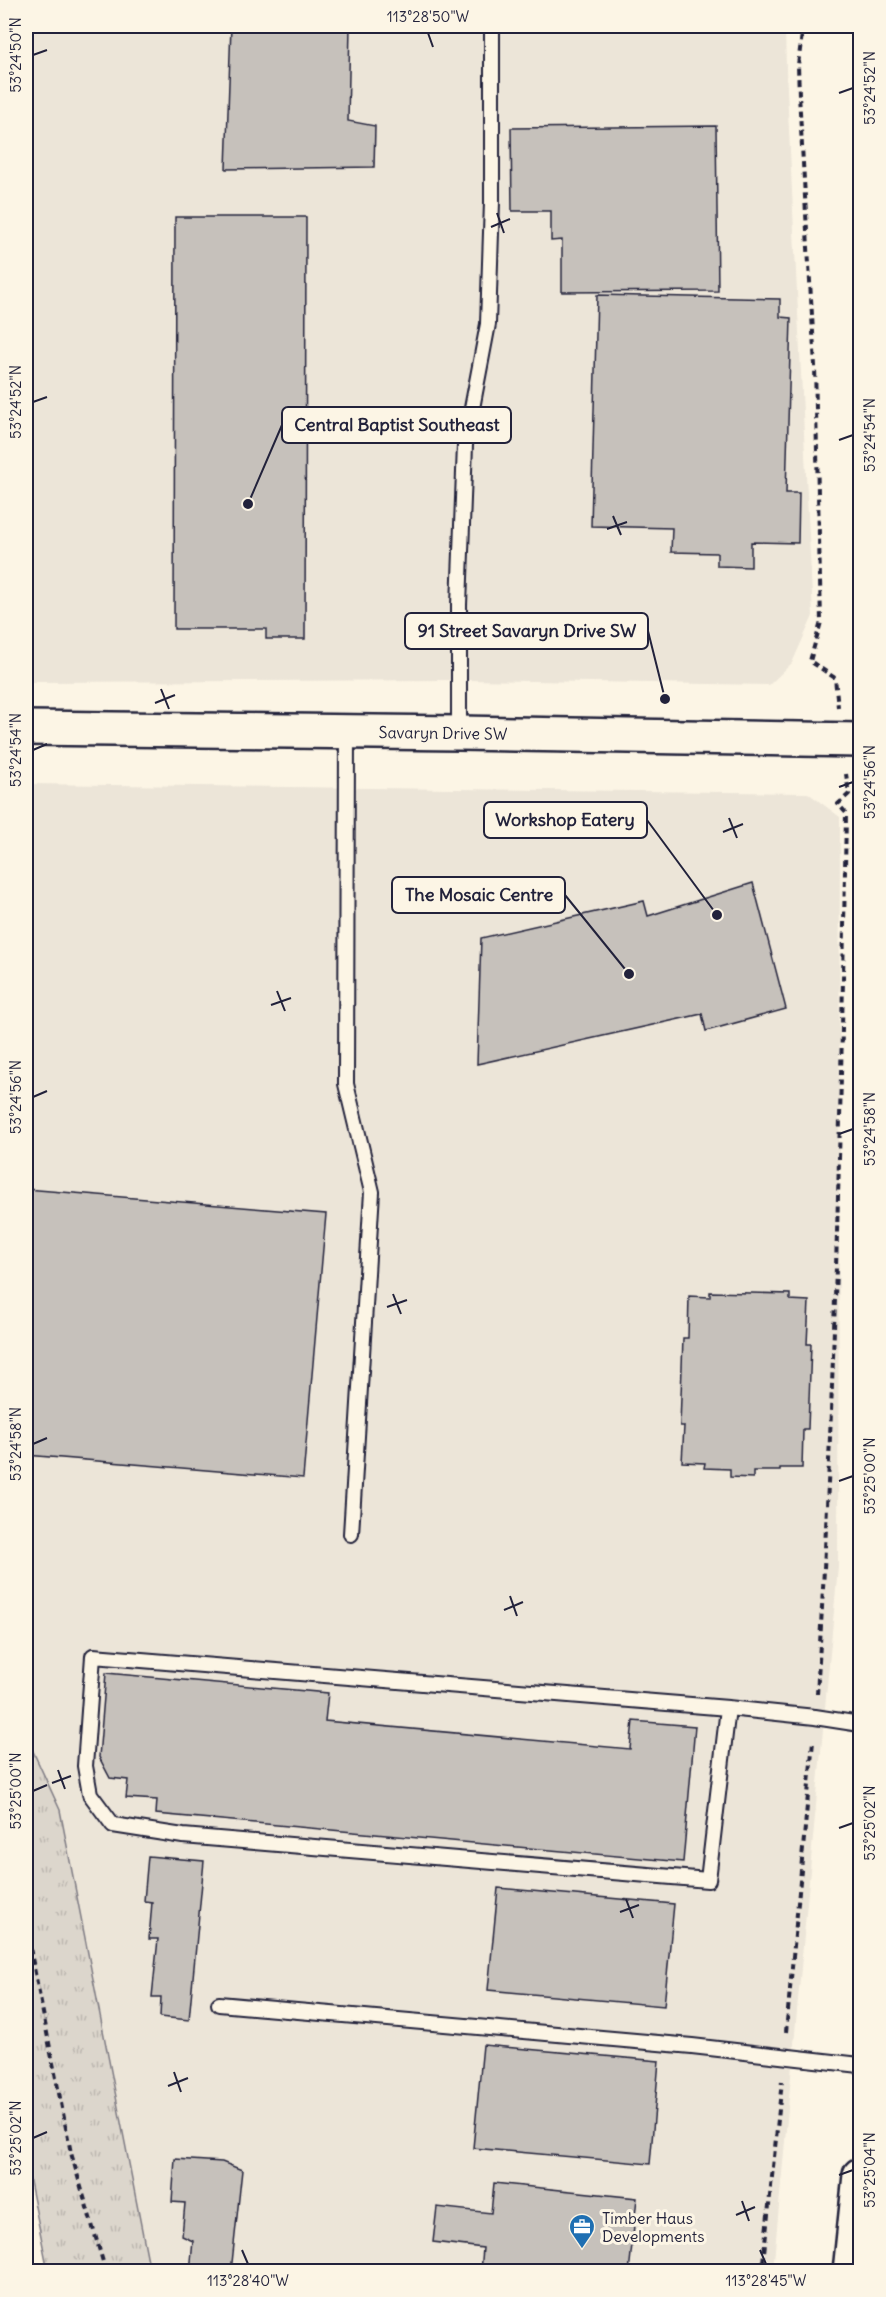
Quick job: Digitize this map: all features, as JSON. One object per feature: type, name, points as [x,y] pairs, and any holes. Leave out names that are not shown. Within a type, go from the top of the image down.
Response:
[{"type":"street","name":"Savaryn Drive SW","points":[[26,728],[861,740]]},
{"type":"street","points":[[850,2271],[861,2175]]},
{"type":"lane","points":[[459,733],[459,605],[465,445],[488,324],[492,202],[492,26]]},
{"type":"lane","points":[[347,732],[346,1084],[372,1192],[351,1534]]},
{"type":"lane","points":[[728,1708],[708,1880],[183,1836],[112,1825],[90,1794],[85,1766],[93,1656],[728,1708],[861,1724]]},
{"type":"lane","points":[[219,2004],[861,2065]]},
{"type":"path","points":[[803,26],[798,65],[815,366],[820,622],[810,661],[835,678]]},
{"type":"path","points":[[762,2271],[771,2200],[815,1717],[825,1575],[839,1214],[846,813],[838,804],[849,794]]},
{"type":"path","points":[[26,1928],[71,2153],[106,2271]]},
{"type":"shaded area","points":[[26,26],[785,26],[813,616],[792,663],[769,685],[464,680],[26,682]]},
{"type":"shaded area","points":[[26,784],[808,793],[840,817],[838,1567],[773,2271],[150,2271],[60,1810],[26,1736]]},
{"type":"green space","points":[[26,1736],[60,1810],[150,2271],[48,2271],[26,2162]]},
{"type":"building","points":[[231,26],[350,26],[348,121],[375,126],[374,167],[226,169]]},
{"type":"building","points":[[716,126],[718,291],[562,292],[562,240],[551,241],[551,211],[512,211],[511,128]]},
{"type":"building","points":[[175,217],[306,217],[305,639],[266,639],[266,629],[174,629]]},
{"type":"building","points":[[597,295],[780,299],[780,317],[791,318],[786,493],[799,493],[798,543],[751,542],[751,567],[717,566],[717,553],[671,552],[672,528],[591,526]]},
{"type":"building","points":[[753,883],[786,1009],[706,1031],[702,1014],[477,1064],[481,938],[644,901],[648,916]]},
{"type":"building","points":[[26,1189],[326,1214],[303,1478],[26,1455]]},
{"type":"building","points":[[710,1292],[790,1294],[790,1300],[809,1301],[807,1344],[811,1344],[808,1429],[803,1429],[802,1468],[753,1471],[753,1478],[730,1477],[730,1469],[704,1468],[705,1463],[682,1462],[684,1426],[680,1426],[683,1338],[688,1338],[689,1296],[710,1297]]},
{"type":"building","points":[[106,1673],[328,1693],[325,1721],[630,1749],[633,1721],[695,1726],[683,1862],[156,1814],[157,1800],[126,1798],[128,1780],[110,1778],[99,1757]]},
{"type":"building","points":[[148,1856],[204,1861],[189,2020],[160,2017],[161,1997],[152,1997],[158,1939],[149,1939],[152,1902],[144,1901]]},
{"type":"building","points":[[498,1888],[674,1904],[664,2006],[488,1990]]},
{"type":"building","points":[[483,2045],[659,2061],[650,2164],[473,2148]]},
{"type":"building","points":[[175,2159],[222,2162],[242,2170],[231,2272],[214,2266],[214,2272],[190,2272],[193,2241],[182,2236],[185,2203],[172,2202]]},
{"type":"building","points":[[494,2183],[637,2198],[629,2272],[481,2272],[483,2248],[433,2242],[437,2207],[491,2213]]},
{"type":"place","name":"Central Baptist Southeast","points":[[248,504]]},
{"type":"place","name":"91 Street Savaryn Drive SW","points":[[665,699]]},
{"type":"place","name":"Workshop Eatery","points":[[717,915]]},
{"type":"place","name":"The Mosaic Centre","points":[[629,974]]},
{"type":"place","name":"Timber Haus Developments","points":[[582,2250]]}]
